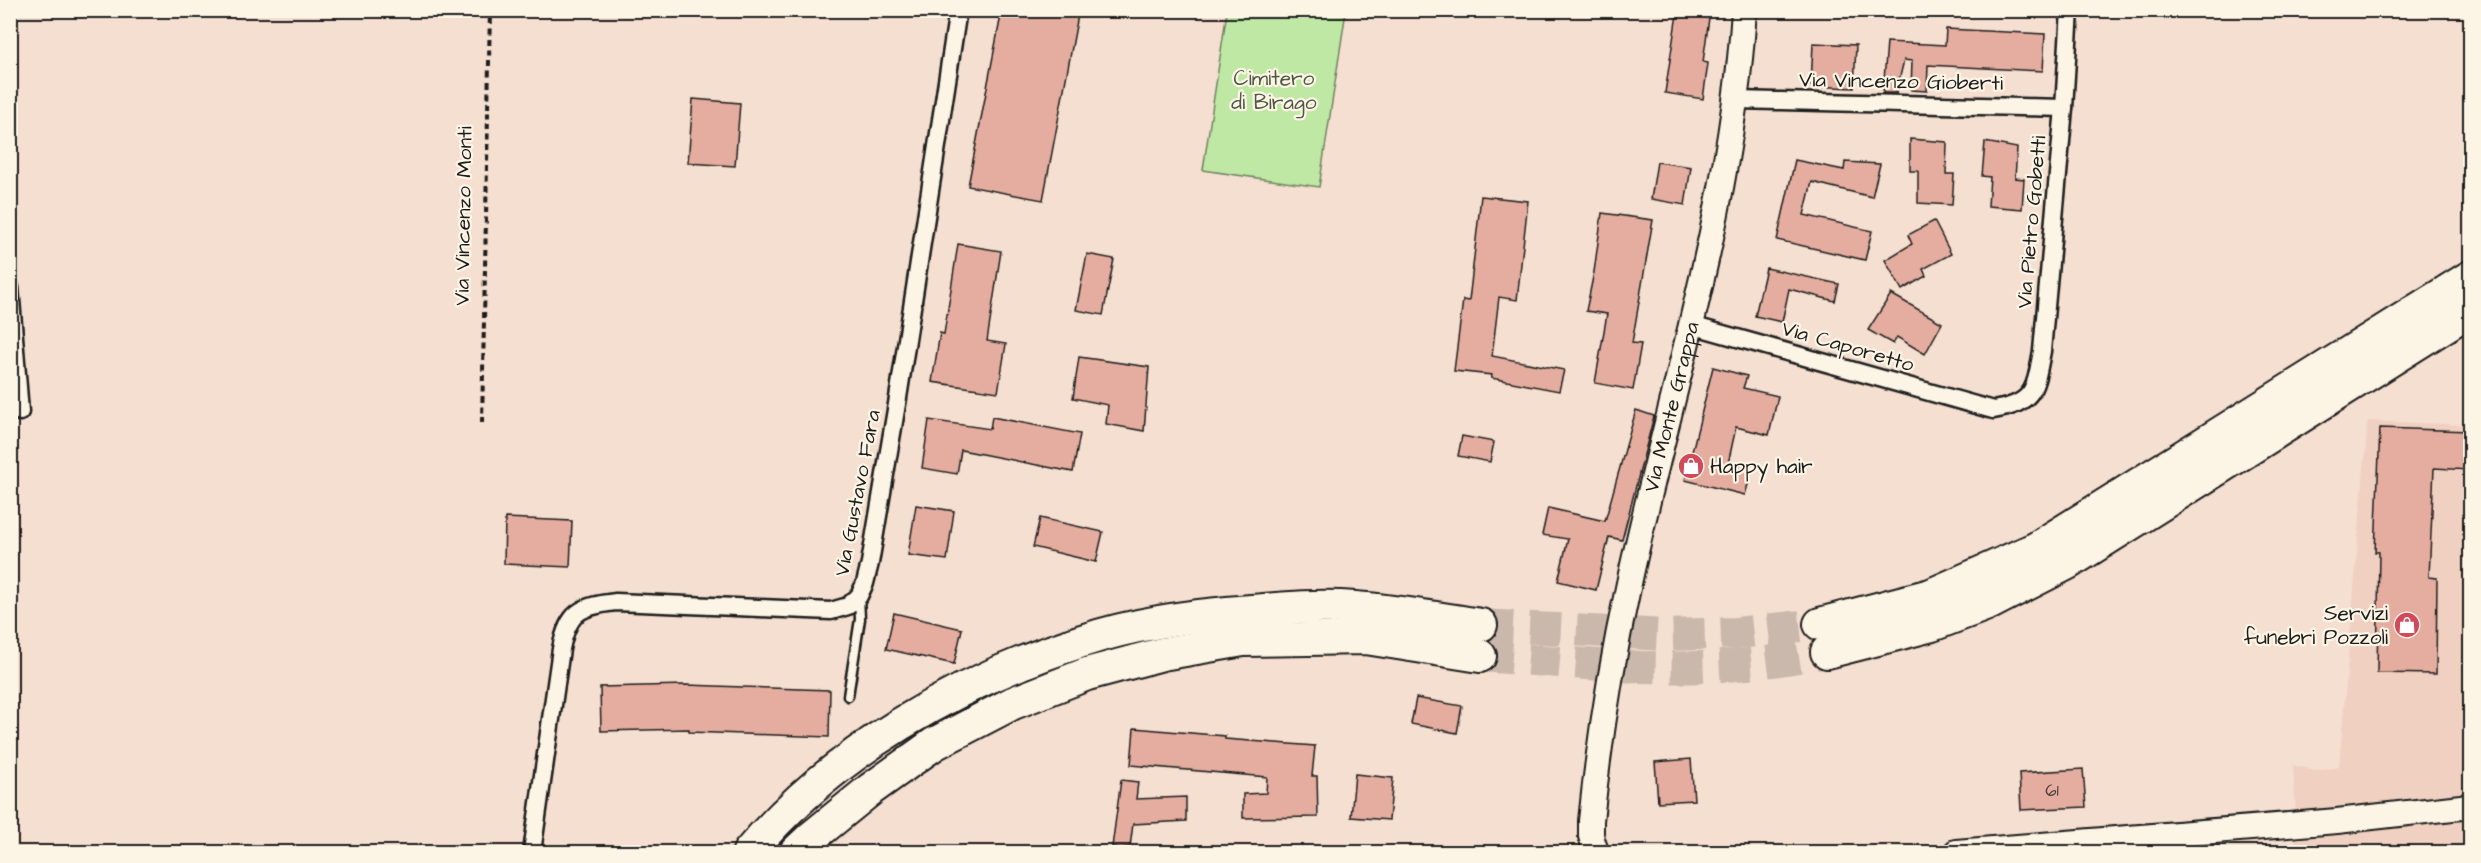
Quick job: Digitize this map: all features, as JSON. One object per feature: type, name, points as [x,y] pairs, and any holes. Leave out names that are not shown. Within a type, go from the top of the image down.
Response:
[{"type":"highway","points":[[2470,277],[2035,549],[1931,595],[1824,638],[1932,625],[1990,603],[2068,562],[2470,310]]},
{"type":"highway","points":[[749,852],[798,800],[837,767],[891,730],[1013,666],[1083,640],[1157,623],[1293,607],[1355,608],[1481,625]]},
{"type":"highway","points":[[796,852],[871,789],[934,744],[1013,703],[1087,674],[1162,654],[1243,640],[1366,638],[1480,656]]},
{"type":"street","name":"Via Gustavo Fara","points":[[532,852],[561,649],[565,631],[574,615],[592,605],[616,602],[831,611],[848,606],[859,596],[870,563],[895,420],[958,10]]},
{"type":"street","name":"Via Monte Grappa","points":[[1596,852],[1591,836],[1593,802],[1607,690],[1628,586],[1716,212],[1736,100],[1744,10]]},
{"type":"street","name":"Via Pietro Gobetti","points":[[1993,410],[2013,407],[2028,396],[2036,381],[2042,351],[2064,108],[2070,10]]},
{"type":"street","name":"Via Vincenzo Gioberti","points":[[1736,100],[2064,108]]},
{"type":"street","points":[[10,287],[20,412]]},
{"type":"street","name":"Via Caporetto","points":[[1691,325],[1993,410]]},
{"type":"street","name":"Via Monte Grappa","points":[[1593,802],[1601,819],[1608,852]]},
{"type":"street","points":[[1956,852],[2112,847],[2470,806]]},
{"type":"lane","points":[[848,696],[860,620],[859,596]]},
{"type":"path","name":"Via Vincenzo Monti","points":[[482,423],[490,10]]},
{"type":"shaded area","points":[[2368,421],[2470,425],[2470,798],[2296,817],[2293,765],[2315,771],[2339,767]]},
{"type":"shaded area","points":[[2470,812],[2470,852],[2296,852],[2295,833]]},
{"type":"green space","name":"Cimitero di Birago","points":[[1227,11],[1346,11],[1319,187],[1203,170]]},
{"type":"building","points":[[1002,10],[1079,10],[1043,200],[968,186]]},
{"type":"building","points":[[1677,14],[1709,18],[1703,62],[1708,63],[1703,99],[1665,93]]},
{"type":"building","points":[[1946,29],[2045,34],[2043,71],[1928,65],[1927,91],[1911,90],[1912,61],[1904,60],[1896,93],[1883,93],[1887,42],[1945,45]]},
{"type":"building","points":[[1813,43],[1856,45],[1854,88],[1811,86]]},
{"type":"building","points":[[693,99],[740,103],[735,166],[688,163]]},
{"type":"building","points":[[1910,139],[1947,142],[1946,174],[1954,174],[1952,205],[1918,203],[1918,171],[1910,171]]},
{"type":"building","points":[[1985,142],[2017,148],[2015,178],[2024,179],[2022,209],[1988,206],[1990,177],[1982,176]]},
{"type":"building","points":[[1795,160],[1844,170],[1845,162],[1880,164],[1872,197],[1812,182],[1804,215],[1872,231],[1865,260],[1777,240]]},
{"type":"building","points":[[1657,162],[1691,167],[1685,205],[1651,199]]},
{"type":"building","points":[[1481,196],[1528,201],[1517,300],[1499,297],[1492,356],[1564,370],[1559,391],[1491,378],[1492,375],[1454,371],[1463,300],[1469,301]]},
{"type":"building","points":[[1602,213],[1653,220],[1632,343],[1641,344],[1633,390],[1595,383],[1607,314],[1586,311]]},
{"type":"building","points":[[1934,221],[1951,254],[1923,269],[1926,276],[1902,290],[1885,260],[1912,244],[1908,235]]},
{"type":"building","points":[[958,244],[1001,251],[987,341],[1006,344],[998,392],[932,382],[940,333],[944,334]]},
{"type":"building","points":[[1087,254],[1114,259],[1103,315],[1076,310]]},
{"type":"building","points":[[1766,268],[1839,284],[1835,301],[1789,289],[1782,322],[1755,316]]},
{"type":"building","points":[[1891,294],[1942,323],[1925,354],[1897,337],[1893,344],[1868,330]]},
{"type":"building","points":[[1079,357],[1149,367],[1144,431],[1106,424],[1108,405],[1073,398]]},
{"type":"building","points":[[1713,367],[1747,376],[1743,388],[1778,396],[1769,435],[1736,427],[1728,464],[1752,470],[1745,495],[1685,480]]},
{"type":"building","points":[[1636,410],[1654,416],[1622,540],[1609,537],[1596,590],[1558,581],[1568,539],[1542,535],[1548,508],[1605,521]]},
{"type":"building","points":[[992,417],[1080,434],[1073,472],[961,450],[957,474],[922,468],[929,420],[990,429]]},
{"type":"building","points":[[2380,428],[2470,431],[2470,470],[2434,468],[2429,577],[2437,578],[2436,674],[2377,673],[2379,552],[2375,552]]},
{"type":"building","points":[[1462,436],[1494,442],[1490,462],[1458,456]]},
{"type":"building","points":[[916,505],[954,511],[947,560],[908,555]]},
{"type":"building","points":[[505,518],[572,521],[570,567],[504,564]]},
{"type":"building","points":[[1040,518],[1103,532],[1096,562],[1033,547]]},
{"type":"building","points":[[894,613],[962,629],[954,664],[886,649]]},
{"type":"building","points":[[686,685],[830,690],[829,737],[689,732],[689,729],[601,731],[600,687]]},
{"type":"building","points":[[1416,698],[1462,706],[1457,733],[1411,724]]},
{"type":"building","points":[[1134,728],[1225,736],[1225,739],[1315,746],[1312,776],[1317,776],[1318,817],[1243,818],[1243,794],[1266,793],[1267,777],[1131,765]]},
{"type":"building","points":[[1691,759],[1694,800],[1658,802],[1655,762]]},
{"type":"building","points":[[2083,769],[2086,807],[2021,810],[2019,773]]},
{"type":"building","points":[[1355,774],[1393,778],[1389,820],[1351,817]]},
{"type":"building","points":[[1121,780],[1138,782],[1136,799],[1186,797],[1186,821],[1133,824],[1130,847],[1112,847]]},
{"type":"tunnel","points":[[1481,625],[1665,635],[1736,633],[1820,624]]},
{"type":"tunnel","points":[[1480,656],[1608,665],[1704,667],[1782,660],[1827,652]]},
{"type":"place","name":"Happy hair","points":[[1691,466]]},
{"type":"place","name":"Servizi funebri Pozzoli","points":[[2407,625]]}]
